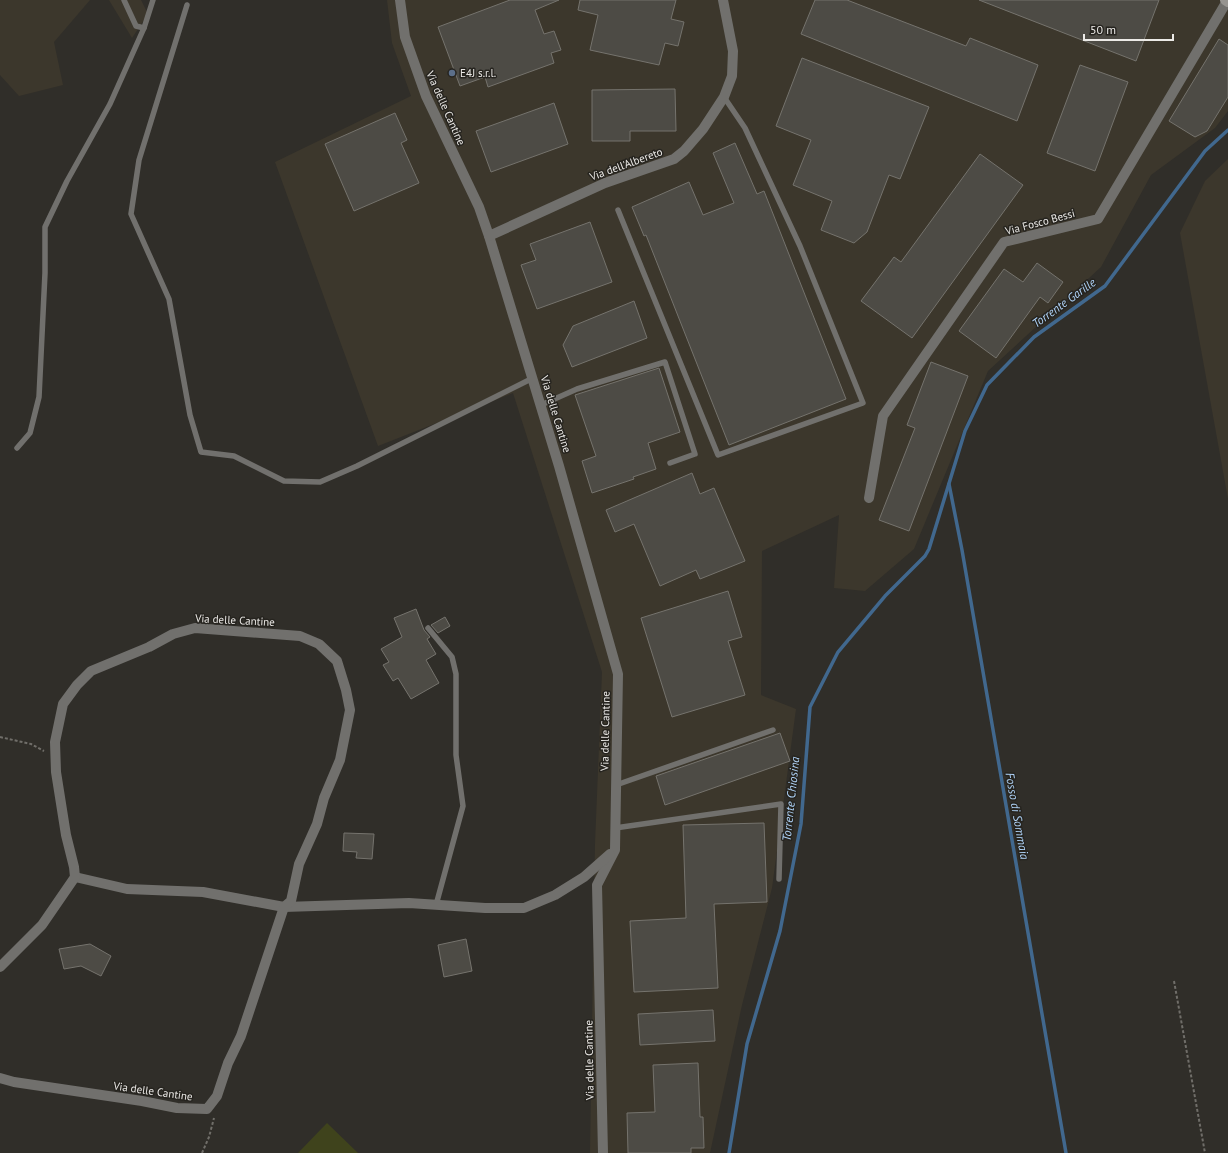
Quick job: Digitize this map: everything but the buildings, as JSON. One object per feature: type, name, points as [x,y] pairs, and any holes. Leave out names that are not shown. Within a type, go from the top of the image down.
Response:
[{"type":"street","name":"Via delle Cantine","points":[[400,0],[405,37],[426,96],[479,208],[489,236],[541,405],[618,674],[615,850],[596,885],[603,1153]]},
{"type":"street","name":"Via dell'Albereto","points":[[489,236],[605,183],[674,159],[693,142],[724,97],[732,76],[733,51],[723,0]]},
{"type":"street","name":"Via Fosco Bessi","points":[[869,498],[883,416],[1004,242],[1098,219],[1227,1]]},
{"type":"street","name":"Via delle Cantine","points":[[0,1078],[14,1082],[142,1101],[177,1108],[207,1109],[217,1096],[228,1063],[240,1036],[284,907],[291,901],[299,864],[317,824],[324,798],[340,760],[350,710],[346,690],[337,661],[319,644],[300,636],[195,628],[173,634],[149,647],[91,671],[77,685],[63,704],[55,742],[55,758],[61,810],[75,876]]},
{"type":"street","points":[[0,967],[42,925],[75,876],[127,889],[203,892],[284,907],[409,903],[485,908],[524,908],[555,895],[566,888],[584,876],[615,850]]},
{"type":"lane","points":[[124,0],[136,26],[144,28]]},
{"type":"lane","points":[[17,448],[30,433],[39,397],[45,273],[45,227],[66,181],[110,104],[144,28],[153,0]]},
{"type":"lane","points":[[187,5],[139,160],[131,214],[170,299],[190,415],[200,452],[234,456],[284,481],[320,482],[357,466],[532,378]]},
{"type":"lane","points":[[618,210],[718,456],[863,404],[800,246],[745,128],[724,97]]},
{"type":"lane","points":[[541,405],[577,389],[665,362],[695,454],[670,463]]},
{"type":"lane","points":[[428,628],[452,657],[456,674],[456,755],[464,806],[436,905]]},
{"type":"lane","points":[[616,785],[773,730]]},
{"type":"lane","points":[[615,828],[781,804],[779,880]]},
{"type":"path","points":[[0,738],[31,744],[55,758]]},
{"type":"path","points":[[1174,981],[1205,1153]]},
{"type":"path","points":[[202,1153],[209,1137],[214,1119],[214,1108],[211,1104]]},
{"type":"shaded area","points":[[0,0],[90,0],[54,42],[63,85],[19,96],[0,75]]},
{"type":"shaded area","points":[[109,0],[141,0],[148,14],[132,38]]},
{"type":"shaded area","points":[[387,0],[1228,0],[1228,111],[1215,128],[1151,175],[1101,267],[988,371],[914,549],[865,591],[834,588],[839,515],[762,551],[761,695],[796,709],[772,888],[742,1005],[710,1153],[590,1153],[595,844],[602,672],[513,393],[378,446],[275,162],[411,96],[392,43]]},
{"type":"shaded area","points":[[1228,159],[1228,499],[1180,233],[1205,181]]},
{"type":"green space","points":[[327,1123],[358,1153],[298,1153]]},
{"type":"waterway","name":"Torrente Chiosina","points":[[729,1153],[747,1044],[780,931],[801,824],[810,707],[838,652],[885,596],[925,556],[929,549],[965,431],[987,385],[1034,337],[1105,286],[1205,151],[1228,130]]},
{"type":"waterway","name":"Fosso di Sommaia","points":[[949,484],[962,550],[1066,1153]]},
{"type":"place","name":"E4J s.r.l.","points":[[452,73]]},
{"type":"water label","name":"Torrente Garille","points":[[1064,303]]}]
